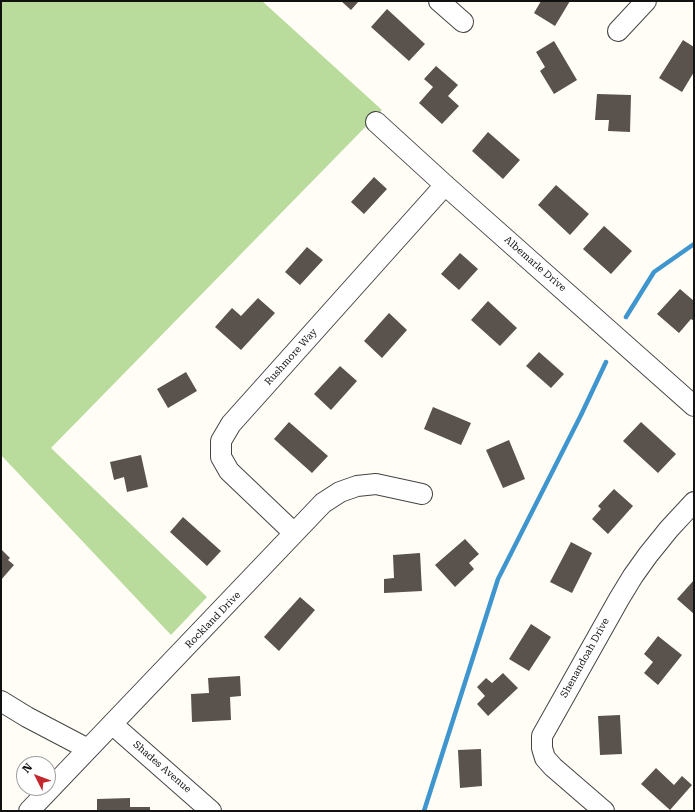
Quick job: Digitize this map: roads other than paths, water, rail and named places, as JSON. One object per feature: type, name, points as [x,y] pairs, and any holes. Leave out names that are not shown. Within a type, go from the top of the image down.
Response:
[{"type":"street","points":[[439,1],[463,22]]},
{"type":"street","points":[[618,31],[646,1]]},
{"type":"street","name":"Albemarle Drive","points":[[376,122],[694,406]]},
{"type":"street","name":"Rushmore Way","points":[[294,533],[229,471],[221,457],[221,441],[231,424],[445,185]]},
{"type":"street","name":"Rockland Drive","points":[[29,811],[323,504],[340,492],[357,486],[376,484],[422,494]]},
{"type":"street","name":"Shenandoah Drive","points":[[604,811],[553,767],[545,758],[542,748],[542,736],[633,576],[669,529],[694,502]]},
{"type":"street","points":[[1,701],[27,717],[88,749]]},
{"type":"street","name":"Shades Avenue","points":[[112,724],[211,811]]},
{"type":"waterway","points":[[626,317],[654,272],[694,244]]},
{"type":"waterway","points":[[424,811],[498,579],[581,415],[606,362]]}]
